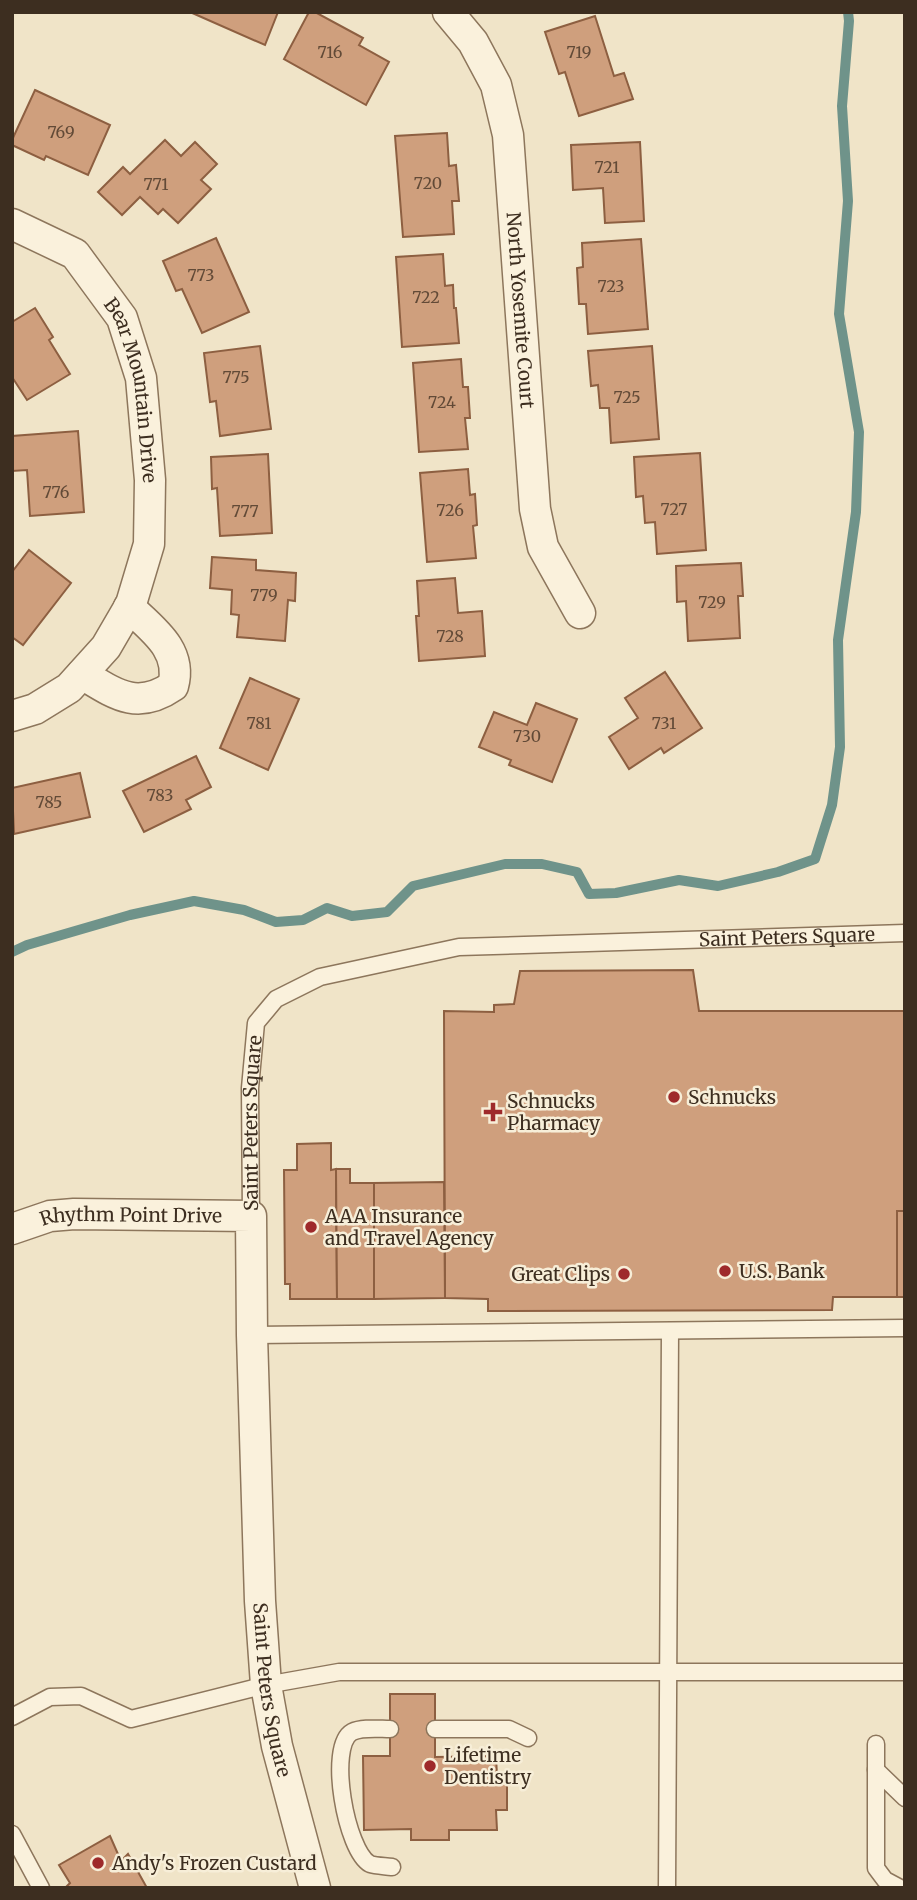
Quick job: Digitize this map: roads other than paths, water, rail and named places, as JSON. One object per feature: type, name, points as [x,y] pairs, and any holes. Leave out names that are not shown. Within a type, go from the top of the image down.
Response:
[{"type":"street","name":"North Yosemite Court","points":[[448,12],[473,42],[496,85],[508,135],[535,509],[543,547],[580,613]]},
{"type":"street","name":"Bear Mountain Drive","points":[[12,224],[75,254],[122,318],[141,378],[150,480],[149,544],[129,607],[106,647],[69,688],[35,709],[12,716]]},
{"type":"street","points":[[82,674],[123,697],[143,699],[173,686],[176,674],[174,657],[165,642],[129,607]]},
{"type":"street","name":"Rhythm Point Drive","points":[[12,1229],[50,1216],[74,1214],[251,1216]]},
{"type":"street","name":"Saint Peters Square","points":[[251,1216],[260,1601],[266,1685],[277,1746],[315,1888]]},
{"type":"lane","name":"Saint Peters Square","points":[[251,1216],[250,1088],[256,1023],[276,999],[320,977],[459,947],[905,933]]},
{"type":"lane","points":[[252,1335],[905,1328]]},
{"type":"lane","points":[[667,1888],[670,1331]]},
{"type":"lane","points":[[12,1717],[50,1697],[81,1696],[131,1719],[266,1685],[339,1672],[905,1672]]},
{"type":"lane","points":[[390,1729],[353,1731],[340,1748],[348,1830],[359,1854],[371,1864],[392,1867]]},
{"type":"lane","points":[[435,1729],[509,1729],[528,1738]]},
{"type":"lane","points":[[876,1744],[876,1868],[885,1880],[900,1888]]},
{"type":"lane","points":[[876,1770],[905,1798]]},
{"type":"lane","points":[[12,1834],[41,1888]]},
{"type":"waterway","points":[[12,952],[27,945],[130,915],[194,901],[244,910],[276,922],[303,920],[327,908],[352,916],[387,912],[413,886],[505,864],[542,864],[577,872],[589,894],[616,893],[679,880],[718,886],[778,872],[815,859],[832,805],[840,747],[838,640],[856,512],[859,432],[839,314],[848,201],[842,106],[848,12]]},
{"type":"place","name":"Schnucks","points":[[674,1097]]},
{"type":"place","name":"Schnucks Pharmacy","points":[[493,1112]]},
{"type":"place","name":"AAA Insurance and Travel Agency","points":[[311,1227]]},
{"type":"place","name":"U.S. Bank","points":[[725,1271]]},
{"type":"place","name":"Great Clips","points":[[624,1274]]},
{"type":"place","name":"Lifetime Dentistry","points":[[430,1766]]},
{"type":"place","name":"Andy's Frozen Custard","points":[[98,1863]]}]
